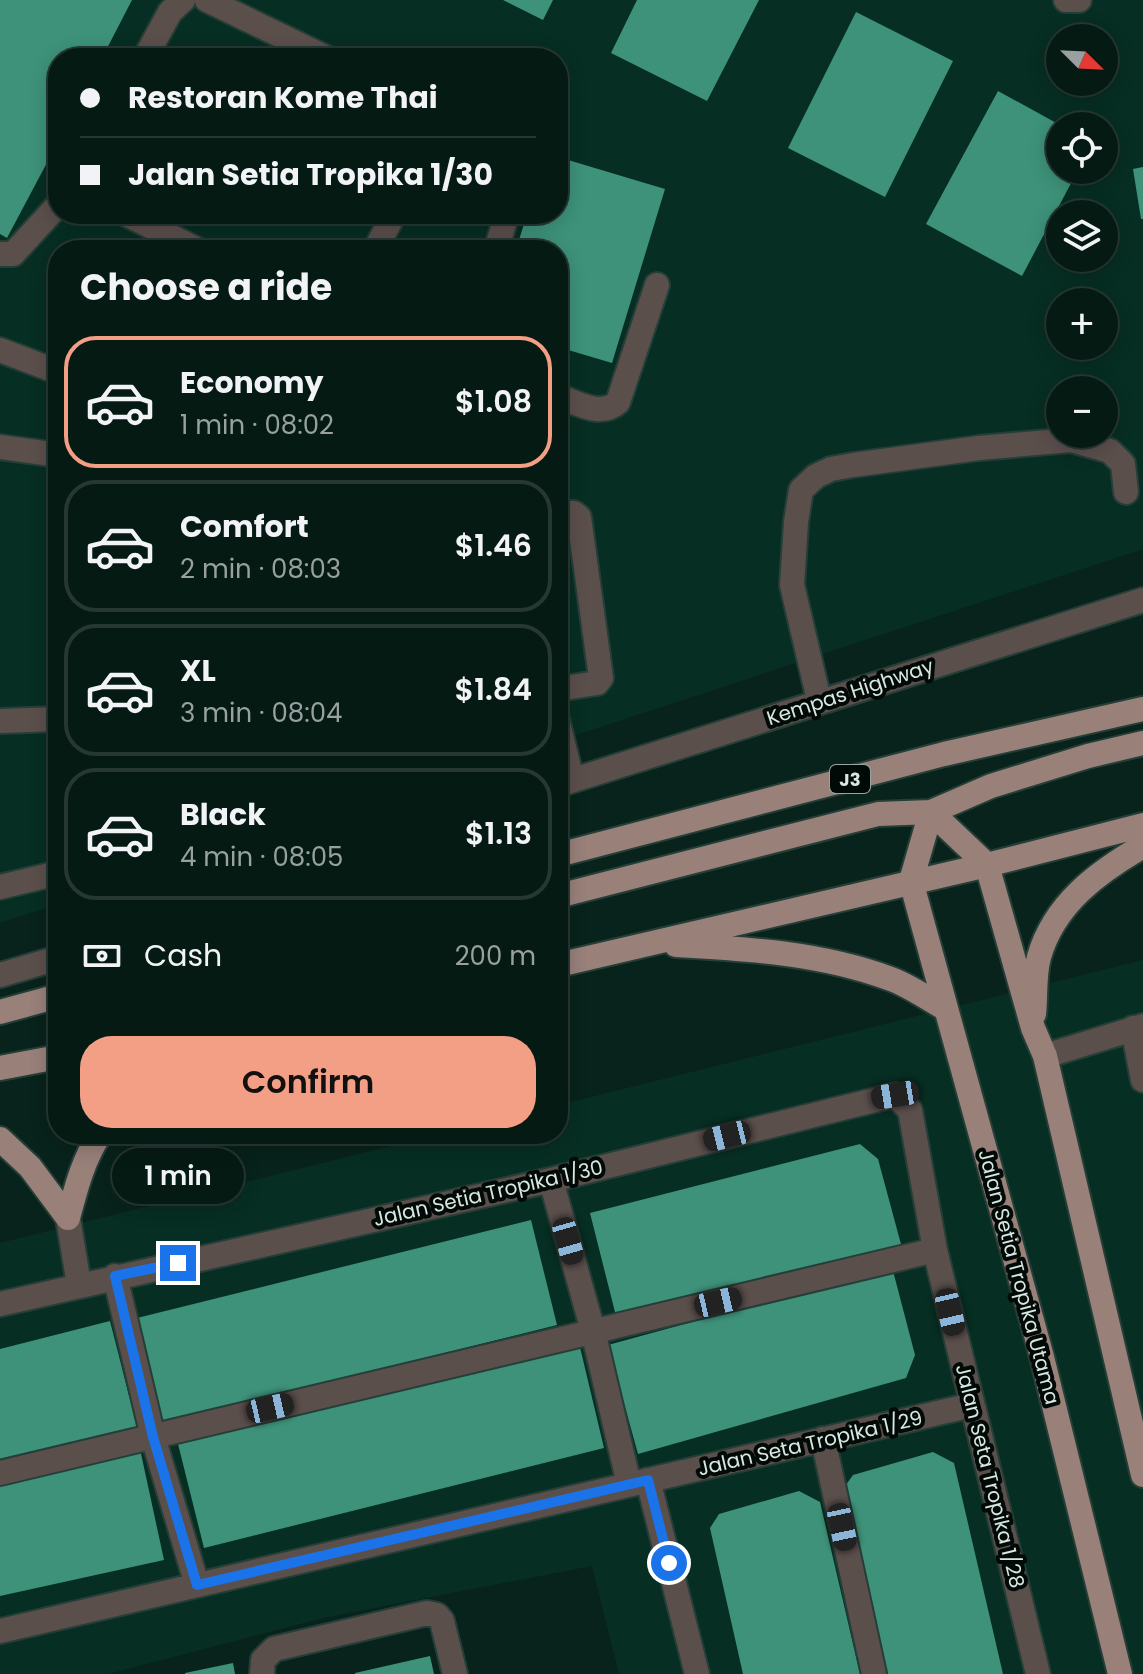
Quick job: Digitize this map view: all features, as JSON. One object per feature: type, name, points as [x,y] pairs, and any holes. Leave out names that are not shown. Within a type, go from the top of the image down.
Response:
[{"type":"main road","name":"J3","points":[[568,852],[944,754],[1143,709]]},
{"type":"main road","points":[[568,893],[878,814],[931,812],[991,786],[1088,756],[1143,743]]},
{"type":"main road","points":[[931,812],[987,865],[1033,1028],[1045,1056],[1143,1475]]},
{"type":"main road","points":[[911,881],[931,812]]},
{"type":"main road","points":[[568,963],[987,865],[1143,825]]},
{"type":"main road","points":[[1033,1028],[1039,958],[1061,911],[1104,868],[1143,846]]},
{"type":"main road","name":"Jalan Setia Tropika Utama","points":[[911,881],[1042,1357],[1120,1674]]},
{"type":"main road","points":[[650,944],[773,951],[838,962],[893,979],[946,1009]]},
{"type":"main road","points":[[0,1012],[48,999]]},
{"type":"main road","points":[[0,1068],[48,1059]]},
{"type":"main road","points":[[0,1139],[30,1167],[68,1218]]},
{"type":"main road","points":[[68,1218],[78,1180],[93,1144]]},
{"type":"street","points":[[150,48],[170,12],[183,0]]},
{"type":"street","points":[[207,0],[306,48]]},
{"type":"street","points":[[1066,0],[1079,0]]},
{"type":"street","points":[[0,254],[13,254],[48,216]]},
{"type":"street","points":[[146,224],[178,240]]},
{"type":"street","points":[[568,399],[601,410],[611,408],[618,402],[657,285]]},
{"type":"street","points":[[0,350],[48,368]]},
{"type":"street","points":[[819,700],[792,585],[801,490],[816,476],[831,469],[853,465],[979,448],[1071,440],[1110,451],[1123,464],[1126,492]]},
{"type":"street","points":[[0,447],[48,454]]},
{"type":"street","points":[[568,513],[579,517],[601,678],[597,683],[568,687]]},
{"type":"street","name":"Kempas Highway","points":[[568,781],[1143,600]]},
{"type":"street","points":[[0,721],[48,719]]},
{"type":"street","points":[[0,887],[48,875]]},
{"type":"street","points":[[0,975],[48,961]]},
{"type":"street","points":[[1045,1056],[1138,1027],[1143,1080]]},
{"type":"street","name":"Jalan Setia Tropika 1/30","points":[[0,1304],[551,1180],[895,1095]]},
{"type":"street","name":"Jalan Seta Tropika 1/28","points":[[895,1095],[910,1110],[935,1250],[1037,1674]]},
{"type":"street","points":[[551,1180],[593,1331],[697,1674]]},
{"type":"street","points":[[68,1218],[79,1285]]},
{"type":"street","points":[[0,1473],[935,1250]]},
{"type":"street","points":[[115,1276],[153,1437],[197,1585]]},
{"type":"street","name":"Jalan Seta Tropika 1/29","points":[[0,1631],[972,1405]]},
{"type":"street","points":[[823,1439],[874,1674]]},
{"type":"street","points":[[262,1674],[263,1660],[274,1649],[427,1613],[437,1615],[442,1621],[455,1674]]},
{"type":"shaded area","points":[[0,0],[1143,0],[1143,549],[568,738],[568,240],[48,240],[48,907],[0,923]]},
{"type":"shaded area","points":[[1143,960],[1143,1674],[619,1674],[592,1566],[323,1618],[108,1674],[0,1674],[0,1243],[399,1144],[568,1144],[568,1103]]},
{"type":"building","points":[[0,0],[132,0],[107,48],[48,48],[48,161],[7,238],[0,234]]},
{"type":"building","points":[[503,0],[553,0],[543,20]]},
{"type":"building","points":[[637,0],[759,0],[707,101],[611,53]]},
{"type":"building","points":[[856,12],[953,61],[885,197],[788,148]]},
{"type":"building","points":[[998,91],[1046,117],[1046,184],[1071,184],[1062,200],[1046,200],[1046,231],[1022,276],[926,224]]},
{"type":"building","points":[[568,160],[665,189],[612,363],[568,350],[568,240],[519,240],[524,224],[568,224]]},
{"type":"building","points":[[1143,167],[1143,219],[1141,219],[1133,169]]},
{"type":"building","points":[[860,1144],[878,1159],[902,1248],[618,1324],[590,1213]]},
{"type":"building","points":[[531,1220],[557,1325],[163,1423],[137,1318]]},
{"type":"building","points":[[892,1267],[915,1355],[906,1378],[638,1454],[608,1345]]},
{"type":"building","points":[[110,1321],[138,1431],[0,1467],[0,1349]]},
{"type":"building","points":[[579,1343],[604,1448],[204,1548],[178,1444]]},
{"type":"building","points":[[140,1449],[164,1560],[0,1596],[0,1479]]},
{"type":"building","points":[[933,1452],[954,1463],[1003,1674],[886,1674],[843,1489],[853,1475]]},
{"type":"building","points":[[799,1491],[820,1502],[860,1674],[743,1674],[710,1528],[719,1514]]},
{"type":"building","points":[[430,1656],[434,1674],[355,1674],[355,1673]]},
{"type":"building","points":[[233,1663],[235,1674],[185,1674],[185,1673]]},
{"type":"route","points":[[178,1263],[115,1276],[153,1437],[197,1585],[648,1480],[669,1563]]}]
